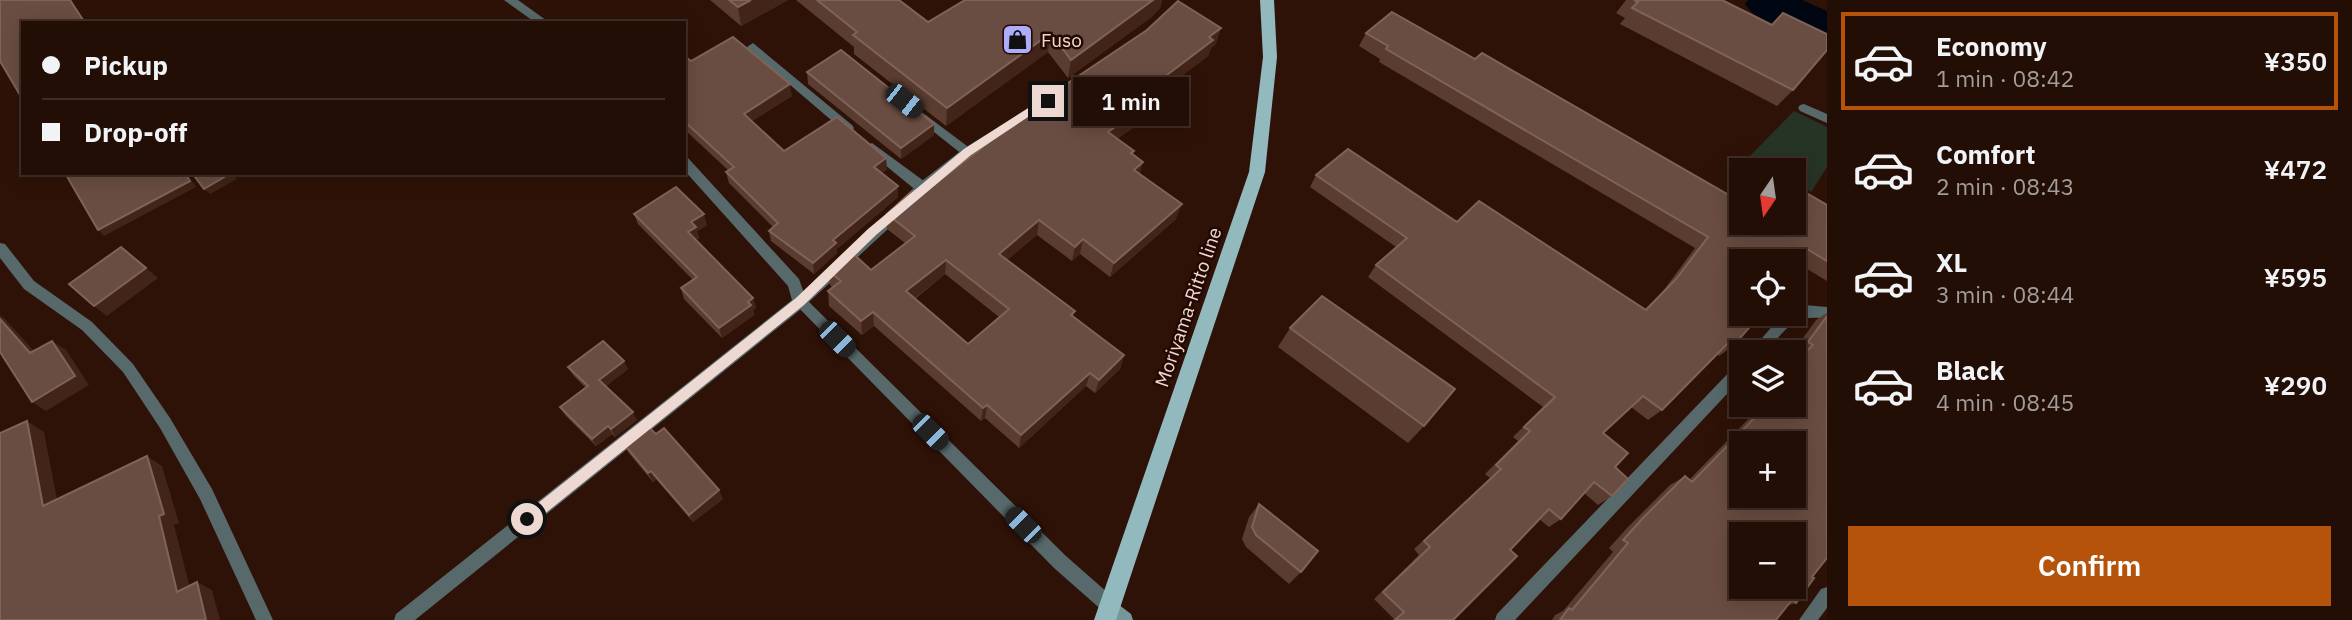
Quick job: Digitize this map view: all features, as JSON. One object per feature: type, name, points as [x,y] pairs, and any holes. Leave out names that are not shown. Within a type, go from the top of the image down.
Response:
[{"type":"main road","name":"Moriyama-Ritto line","points":[[1107,613],[1257,172],[1270,57],[1267,0]]},
{"type":"street","points":[[510,0],[541,21]]},
{"type":"street","points":[[753,47],[923,188]]},
{"type":"street","points":[[904,101],[967,152]]},
{"type":"street","points":[[402,620],[800,302],[923,188],[967,152],[1044,103]]},
{"type":"street","points":[[1804,108],[1827,119]]},
{"type":"street","points":[[686,163],[794,284],[800,302],[1060,562],[1107,613],[1125,620]]},
{"type":"street","points":[[0,248],[29,285],[87,326],[128,368],[165,423],[206,494],[265,620]]},
{"type":"street","points":[[1768,340],[1790,316],[1811,309],[1827,313]]},
{"type":"street","points":[[1503,620],[1729,382]]},
{"type":"street","points":[[1807,620],[1827,595]]},
{"type":"green space","points":[[1794,111],[1827,127],[1827,167],[1811,192],[1806,189],[1806,158],[1749,157]]},
{"type":"building","points":[[0,0],[70,0],[84,21],[21,21],[21,97],[0,61]]},
{"type":"building","points":[[729,0],[751,0],[738,7]]},
{"type":"building","name":"Fuso","points":[[817,0],[899,0],[928,22],[965,0],[1153,0],[1071,60],[1051,33],[947,108],[853,35],[857,32]]},
{"type":"building","points":[[1634,0],[1722,0],[1772,25],[1783,13],[1827,34],[1827,50],[1793,90],[1632,8],[1638,2]]},
{"type":"building","points":[[1178,1],[1221,28],[1209,37],[1213,40],[1163,78],[1174,86],[1108,132],[1134,151],[1131,153],[1143,162],[1134,170],[1182,204],[1114,263],[1083,239],[1075,247],[1039,220],[999,254],[1075,311],[1071,315],[1124,355],[1099,380],[1090,373],[1021,435],[987,405],[983,408],[873,312],[861,321],[828,291],[841,281],[828,271],[849,250],[871,270],[915,236],[887,214],[910,193],[917,198],[1050,95],[1147,30]],"holes":[[[946,260],[1009,309],[968,344],[906,291]]]},
{"type":"building","points":[[1392,12],[1475,59],[1482,53],[1729,195],[1729,235],[1806,235],[1806,193],[1827,205],[1827,261],[1807,249],[1729,249],[1729,326],[1751,326],[1738,340],[1729,340],[1662,410],[1643,396],[1603,433],[1628,453],[1615,467],[1628,479],[1612,496],[1594,482],[1561,519],[1549,509],[1510,550],[1517,556],[1453,620],[1395,620],[1404,612],[1383,592],[1430,547],[1424,541],[1501,469],[1496,465],[1530,431],[1524,427],[1555,397],[1376,265],[1407,238],[1316,175],[1348,149],[1457,222],[1479,201],[1646,310],[1676,279],[1708,237],[1386,49],[1388,46],[1366,33]]},
{"type":"building","points":[[733,37],[790,84],[744,114],[784,151],[837,117],[886,158],[874,167],[898,186],[833,240],[836,243],[813,263],[769,231],[778,223],[726,172],[734,167],[686,123],[686,57],[691,61]]},
{"type":"building","points":[[841,50],[934,124],[901,148],[807,72]]},
{"type":"building","points":[[66,175],[186,175],[190,181],[98,230]]},
{"type":"building","points":[[194,175],[228,175],[204,189]]},
{"type":"building","points":[[676,187],[704,214],[691,222],[696,227],[688,232],[753,298],[748,302],[751,305],[719,328],[681,288],[697,277],[634,214]]},
{"type":"building","points":[[121,247],[146,268],[94,306],[69,284]]},
{"type":"building","points":[[1322,296],[1455,389],[1424,426],[1290,328]]},
{"type":"building","points":[[1827,316],[1827,558],[1806,589],[1806,522],[1729,522],[1729,599],[1799,599],[1796,603],[1792,600],[1776,620],[1560,620],[1569,608],[1572,610],[1628,543],[1623,540],[1642,519],[1685,476],[1692,482],[1729,444],[1729,508],[1806,508],[1806,431],[1742,431],[1755,417],[1806,417],[1806,352],[1813,345],[1808,342]]},
{"type":"building","points":[[0,319],[30,353],[52,341],[75,376],[32,402],[0,352]]},
{"type":"building","points":[[603,341],[624,361],[599,380],[633,412],[592,439],[560,407],[588,386],[568,367]]},
{"type":"building","points":[[27,421],[43,506],[147,456],[164,514],[159,516],[177,592],[197,582],[206,620],[0,620],[0,433]]},
{"type":"building","points":[[646,425],[656,434],[664,428],[719,490],[689,515],[623,443]]},
{"type":"building","points":[[1259,504],[1318,551],[1301,572],[1256,535],[1252,527]]},
{"type":"waterway","points":[[1769,4],[1827,30]]},
{"type":"place","name":"Fuso","points":[[1018,40]]},
{"type":"route","points":[[527,519],[800,302],[872,232],[967,152],[1048,101]]}]
